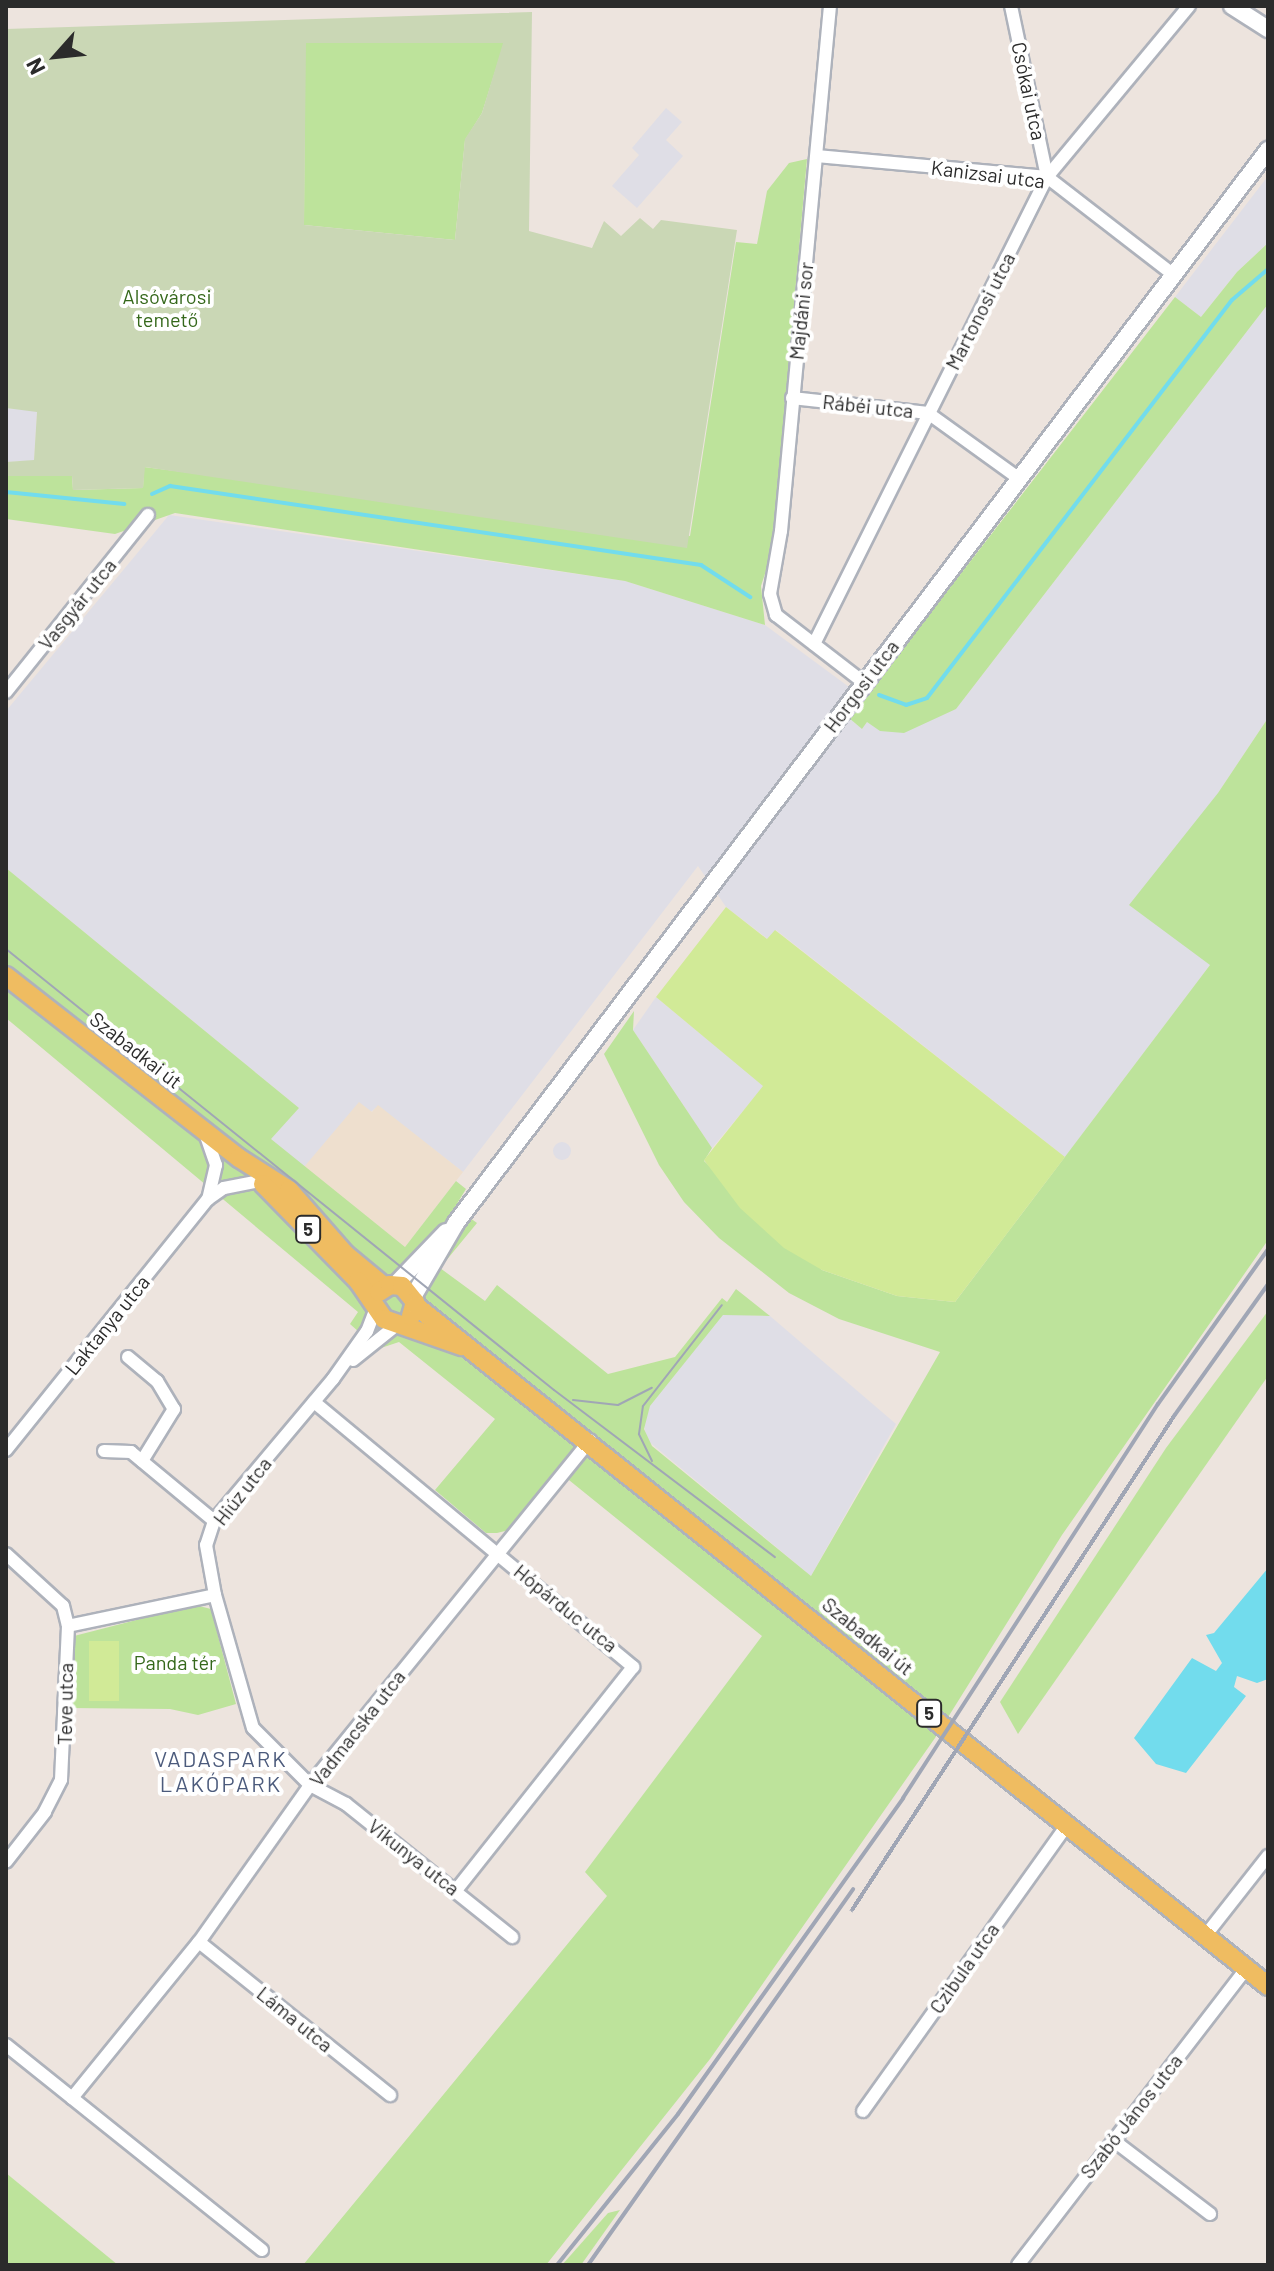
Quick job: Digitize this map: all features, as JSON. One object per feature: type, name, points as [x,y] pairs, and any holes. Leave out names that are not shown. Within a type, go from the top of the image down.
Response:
[{"type":"main road","name":"Szabadkai út","points":[[6,976],[239,1158],[289,1190],[383,1296],[400,1323],[477,1352]]},
{"type":"main road","name":"Szabadkai út","points":[[239,1158],[383,1296],[414,1302],[1268,1986]]},
{"type":"main road","points":[[400,1323],[414,1302]]},
{"type":"street","name":"Majdáni sor","points":[[814,644],[776,615],[770,594],[830,6]]},
{"type":"street","name":"Csókai utca","points":[[1011,6],[1047,177]]},
{"type":"street","name":"Martonosi utca","points":[[814,644],[1047,177],[1189,6]]},
{"type":"street","points":[[1232,6],[1268,29]]},
{"type":"street","name":"Horgosi utca","points":[[383,1296],[456,1223],[1268,150]]},
{"type":"street","name":"Kanizsai utca","points":[[817,156],[1047,177],[1174,275]]},
{"type":"street","name":"Rábéi utca","points":[[792,398],[928,413],[1018,478]]},
{"type":"street","name":"Vasgyár utca","points":[[6,692],[148,515]]},
{"type":"street","points":[[814,644],[863,682]]},
{"type":"street","name":"Laktanya utca","points":[[204,1130],[216,1165],[208,1199]]},
{"type":"street","name":"Laktanya utca","points":[[6,1450],[208,1199],[224,1188],[260,1181]]},
{"type":"street","name":"Horgosi utca","points":[[414,1302],[456,1223]]},
{"type":"street","name":"Hiúz utca","points":[[310,1785],[246,1716],[215,1595],[206,1545],[214,1521],[333,1379],[367,1331],[383,1296]]},
{"type":"street","name":"Hiúz utca","points":[[333,1379],[400,1323]]},
{"type":"street","points":[[128,1357],[157,1381],[174,1409],[142,1461]]},
{"type":"street","name":"Hópárduc utca","points":[[314,1402],[633,1667],[628,1679],[457,1889]]},
{"type":"street","name":"Vadmacska utca","points":[[72,2098],[199,1942],[310,1785],[590,1441]]},
{"type":"street","points":[[104,1451],[131,1452],[214,1521]]},
{"type":"street","points":[[6,1554],[63,1606],[68,1626],[215,1595]]},
{"type":"street","name":"Teve utca","points":[[6,1862],[45,1812],[61,1780],[68,1626]]},
{"type":"street","name":"Vikunya utca","points":[[310,1785],[346,1804],[457,1889],[512,1937]]},
{"type":"street","name":"Czibula utca","points":[[863,2111],[1066,1826]]},
{"type":"street","points":[[1205,1936],[1268,1856]]},
{"type":"street","name":"Láma utca","points":[[199,1942],[390,2095]]},
{"type":"street","name":"Szabó János utca","points":[[1018,2265],[1246,1969]]},
{"type":"street","points":[[6,2045],[262,2250]]},
{"type":"street","points":[[1113,2140],[1210,2214]]},
{"type":"shaded area","points":[[666,108],[682,122],[666,140],[683,156],[637,208],[612,186],[639,155],[632,148]]},
{"type":"shaded area","points":[[1268,176],[1268,243],[1237,272],[1201,317],[1175,297]]},
{"type":"shaded area","points":[[1268,304],[1268,718],[1218,793],[1210,965],[1065,1157],[776,930],[768,939],[726,907],[698,866],[463,1172],[378,1106],[304,1167],[270,1139],[299,1108],[6,868],[6,711],[169,515],[625,581],[765,625],[864,698],[849,718],[862,729],[867,722],[879,729],[956,709]]},
{"type":"shaded area","points":[[6,408],[37,411],[34,461],[6,462]]},
{"type":"shaded area","points":[[656,997],[764,1086],[712,1148],[633,1030]]},
{"type":"shaded area","points":[[359,1102],[372,1112],[378,1105],[463,1172],[405,1247],[304,1167]]},
{"type":"shaded area","points":[[558,1142],[566,1142],[571,1151],[569,1158],[558,1160],[553,1155],[553,1147]]},
{"type":"shaded area","points":[[723,1314],[770,1316],[896,1424],[811,1576],[647,1440],[644,1425],[650,1406]]},
{"type":"green space","name":"Alsóvárosi temető","points":[[532,12],[529,231],[592,248],[604,221],[621,236],[640,218],[653,229],[661,220],[737,230],[687,548],[145,467],[143,488],[73,490],[72,476],[6,476],[6,462],[34,460],[37,412],[6,408],[6,29]],"holes":[[[306,43],[503,43],[482,113],[465,139],[455,240],[304,225]]]},
{"type":"green space","points":[[305,43],[504,43],[482,113],[465,140],[455,240],[304,225]]},
{"type":"green space","points":[[807,159],[772,552],[761,586],[765,625],[625,581],[175,513],[115,534],[6,519],[6,476],[72,476],[73,490],[143,488],[144,467],[690,536],[736,242],[757,244],[767,191],[789,163]]},
{"type":"green space","points":[[1268,243],[1268,304],[956,709],[904,733],[880,731],[867,722],[862,729],[849,718],[1175,297],[1201,317],[1237,272]]},
{"type":"green space","points":[[1268,718],[1268,1240],[1062,1535],[935,1738],[710,2059],[546,2265],[303,2265],[607,1896],[585,1872],[762,1636],[559,1472],[509,1530],[497,1533],[486,1533],[435,1490],[495,1419],[399,1342],[378,1349],[350,1324],[358,1312],[6,1018],[6,868],[299,1108],[271,1139],[405,1247],[456,1181],[466,1189],[455,1207],[477,1223],[440,1268],[485,1301],[497,1285],[608,1374],[675,1357],[722,1298],[727,1302],[736,1289],[770,1316],[723,1315],[650,1406],[644,1429],[652,1446],[811,1576],[940,1352],[839,1319],[789,1293],[719,1238],[684,1202],[659,1165],[604,1054],[634,1011],[633,1030],[712,1148],[704,1161],[822,1270],[897,1296],[955,1302],[1210,965],[1129,905],[1218,793]]},
{"type":"green space","points":[[726,907],[767,939],[775,930],[1065,1157],[955,1302],[897,1296],[822,1270],[784,1248],[740,1208],[704,1160],[763,1086],[656,997]]},
{"type":"green space","points":[[1268,1311],[1268,1376],[1018,1734],[1000,1702],[1166,1448]]},
{"type":"green space","name":"Panda tér","points":[[195,1605],[211,1609],[236,1704],[198,1715],[170,1709],[69,1708],[74,1636]]},
{"type":"green space","points":[[89,1641],[119,1641],[119,1701],[89,1701]]},
{"type":"green space","points":[[6,2173],[118,2265],[6,2265]]},
{"type":"green space","points":[[620,2210],[581,2265],[562,2265],[608,2213]]},
{"type":"water","points":[[1268,1568],[1268,1679],[1257,1683],[1237,1676],[1234,1687],[1246,1696],[1186,1773],[1156,1764],[1134,1738],[1192,1658],[1216,1671],[1222,1663],[1206,1635],[1214,1633]]},
{"type":"waterway","points":[[879,695],[906,705],[927,698],[1232,300],[1268,269]]},
{"type":"waterway","points":[[152,494],[170,486],[701,565],[750,597]]},
{"type":"waterway","points":[[6,492],[124,504]]},
{"type":"tram line","points":[[6,949],[554,1390],[775,1557]]},
{"type":"tram line","points":[[652,1461],[639,1434],[643,1406],[722,1305]]},
{"type":"tram line","points":[[573,1400],[618,1405],[652,1388]]},
{"type":"railway","points":[[557,2265],[678,2114],[903,1798],[1158,1404],[1268,1249]]},
{"type":"railway","points":[[852,1910],[1174,1416],[1268,1284]]},
{"type":"railway","points":[[588,2265],[853,1889]]},
{"type":"district","name":"VADASPARK LAKÓPARK","points":[[221,1770]]}]
